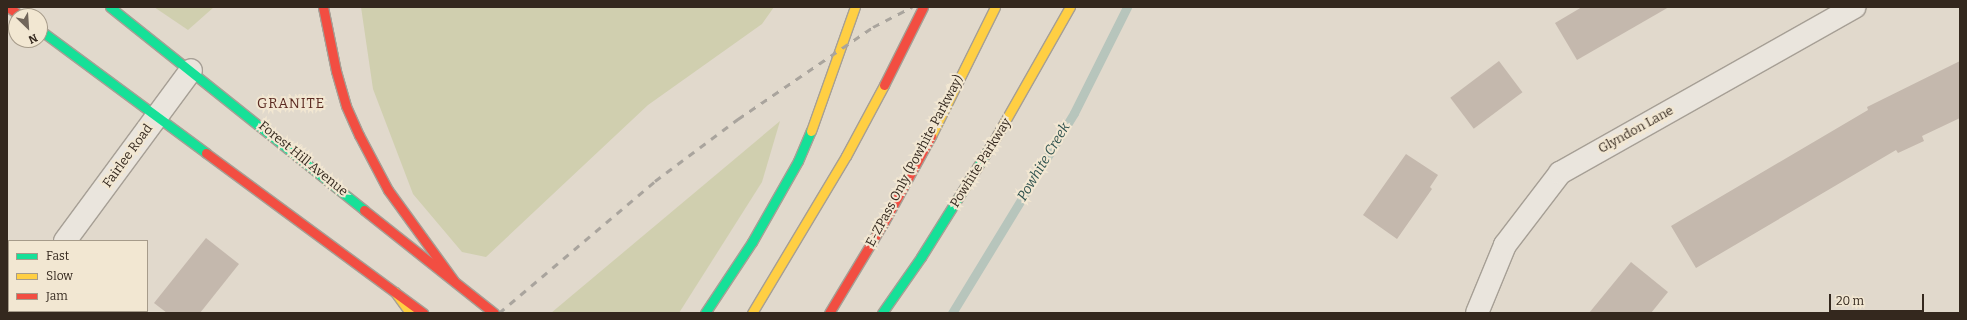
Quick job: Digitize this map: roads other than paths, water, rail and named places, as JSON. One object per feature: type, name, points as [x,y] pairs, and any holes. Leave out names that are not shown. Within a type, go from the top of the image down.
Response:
[{"type":"main road","name":"Forest Hill Avenue","points":[[110,7],[191,70],[494,313]]},
{"type":"main road","points":[[323,7],[336,71],[346,106],[359,135],[388,190],[454,281]]},
{"type":"main road","points":[[705,313],[752,242],[798,161],[812,128],[856,7]]},
{"type":"main road","points":[[752,313],[846,156],[874,105],[923,7]]},
{"type":"main road","name":"E-ZPass Only (Powhite Parkway)","points":[[829,313],[884,222],[921,155],[995,7]]},
{"type":"main road","name":"Powhite Parkway","points":[[882,313],[921,257],[984,160],[1070,7]]},
{"type":"main road","points":[[48,36],[423,313]]},
{"type":"main road","points":[[395,292],[410,313]]},
{"type":"street","name":"Glyndon Lane","points":[[1477,313],[1505,245],[1560,173],[1855,7]]},
{"type":"street","name":"Fairlee Road","points":[[66,240],[191,70]]},
{"type":"waterway","name":"Powhite Creek","points":[[952,313],[1074,113],[1127,7]]},
{"type":"railway","points":[[499,313],[655,181],[738,119],[873,27],[912,7]]},
{"type":"district","name":"GRANITE","points":[[291,104]]}]
